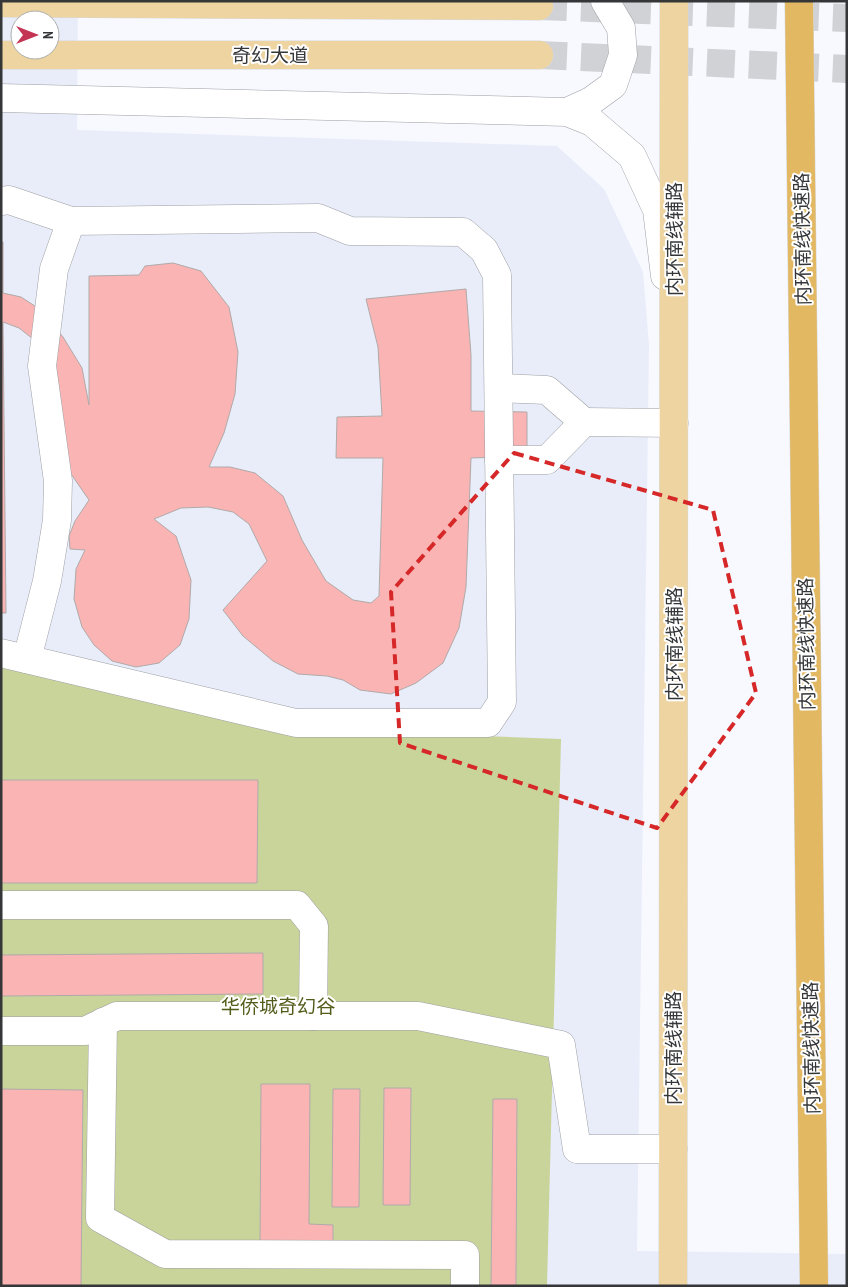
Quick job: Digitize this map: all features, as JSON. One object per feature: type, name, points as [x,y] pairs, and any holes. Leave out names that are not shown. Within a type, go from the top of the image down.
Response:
[{"type":"highway","name":"内环南线快速路","points":[[799,1],[814,1286]]},
{"type":"main road","name":"内环南线辅路","points":[[673,1286],[674,1]]},
{"type":"main road","points":[[1,3],[540,6]]},
{"type":"main road","name":"奇幻大道","points":[[1,56],[539,55]]},
{"type":"street","points":[[567,112],[591,101],[613,85],[624,55],[621,28],[605,1]]},
{"type":"street","points":[[1,98],[567,112],[592,122],[632,156],[657,210],[674,353]]},
{"type":"street","points":[[1,201],[9,200],[71,221],[318,218],[350,231],[463,232],[484,250],[497,276],[502,702],[488,723],[296,723],[1,653]]},
{"type":"street","points":[[27,659],[47,581],[57,520],[58,481],[42,366],[54,269],[71,221]]},
{"type":"street","points":[[499,388],[547,390],[584,422],[674,423]]},
{"type":"street","points":[[500,460],[547,460],[584,422]]},
{"type":"street","points":[[1,905],[297,905],[314,926],[313,1016]]},
{"type":"street","points":[[1,1030],[85,1030],[117,1016],[418,1016],[561,1045],[577,1149],[673,1149]]},
{"type":"street","points":[[104,1022],[100,1218],[165,1254],[466,1255],[466,1286]]},
{"type":"highlighted area","points":[[514,453],[713,510],[756,693],[657,828],[400,743],[391,592]]},
{"type":"shaded area","points":[[1,1],[78,1],[77,130],[557,146],[604,189],[643,272],[649,345],[637,1251],[847,1254],[847,1286],[1,1286]]},
{"type":"green space","name":"华侨城奇幻谷","points":[[1,667],[294,729],[561,739],[547,1286],[1,1286]]},
{"type":"building","points":[[1,242],[3,242],[3,293],[21,297],[41,310],[63,337],[82,368],[89,405],[89,276],[139,275],[145,266],[173,263],[201,271],[229,307],[238,352],[235,394],[224,433],[209,467],[230,467],[255,473],[283,496],[302,540],[326,581],[353,600],[371,603],[379,596],[383,458],[336,458],[337,417],[382,416],[378,347],[366,299],[466,289],[471,355],[471,411],[527,412],[527,456],[471,458],[466,587],[459,628],[443,663],[416,683],[391,694],[360,690],[343,680],[327,676],[298,674],[273,661],[243,636],[223,610],[267,561],[249,524],[233,512],[208,507],[181,508],[154,519],[176,536],[191,580],[189,619],[180,645],[159,663],[136,667],[112,661],[94,645],[82,627],[74,599],[76,569],[85,550],[70,549],[69,536],[75,521],[89,500],[69,471],[33,339],[19,328],[3,322],[6,613],[1,613]]},
{"type":"building","points":[[1,780],[258,780],[257,883],[1,883]]},
{"type":"building","points":[[263,953],[263,994],[1,996],[1,955]]},
{"type":"building","points":[[261,1084],[310,1084],[309,1224],[333,1225],[333,1248],[260,1247]]},
{"type":"building","points":[[384,1088],[411,1088],[410,1205],[383,1205]]},
{"type":"building","points":[[1,1089],[83,1090],[81,1286],[1,1286]]},
{"type":"building","points":[[333,1089],[360,1089],[359,1207],[332,1207]]},
{"type":"building","points":[[493,1099],[517,1099],[516,1286],[491,1286]]},
{"type":"tunnel","points":[[539,6],[847,18]]},
{"type":"tunnel","points":[[539,55],[847,69]]}]
